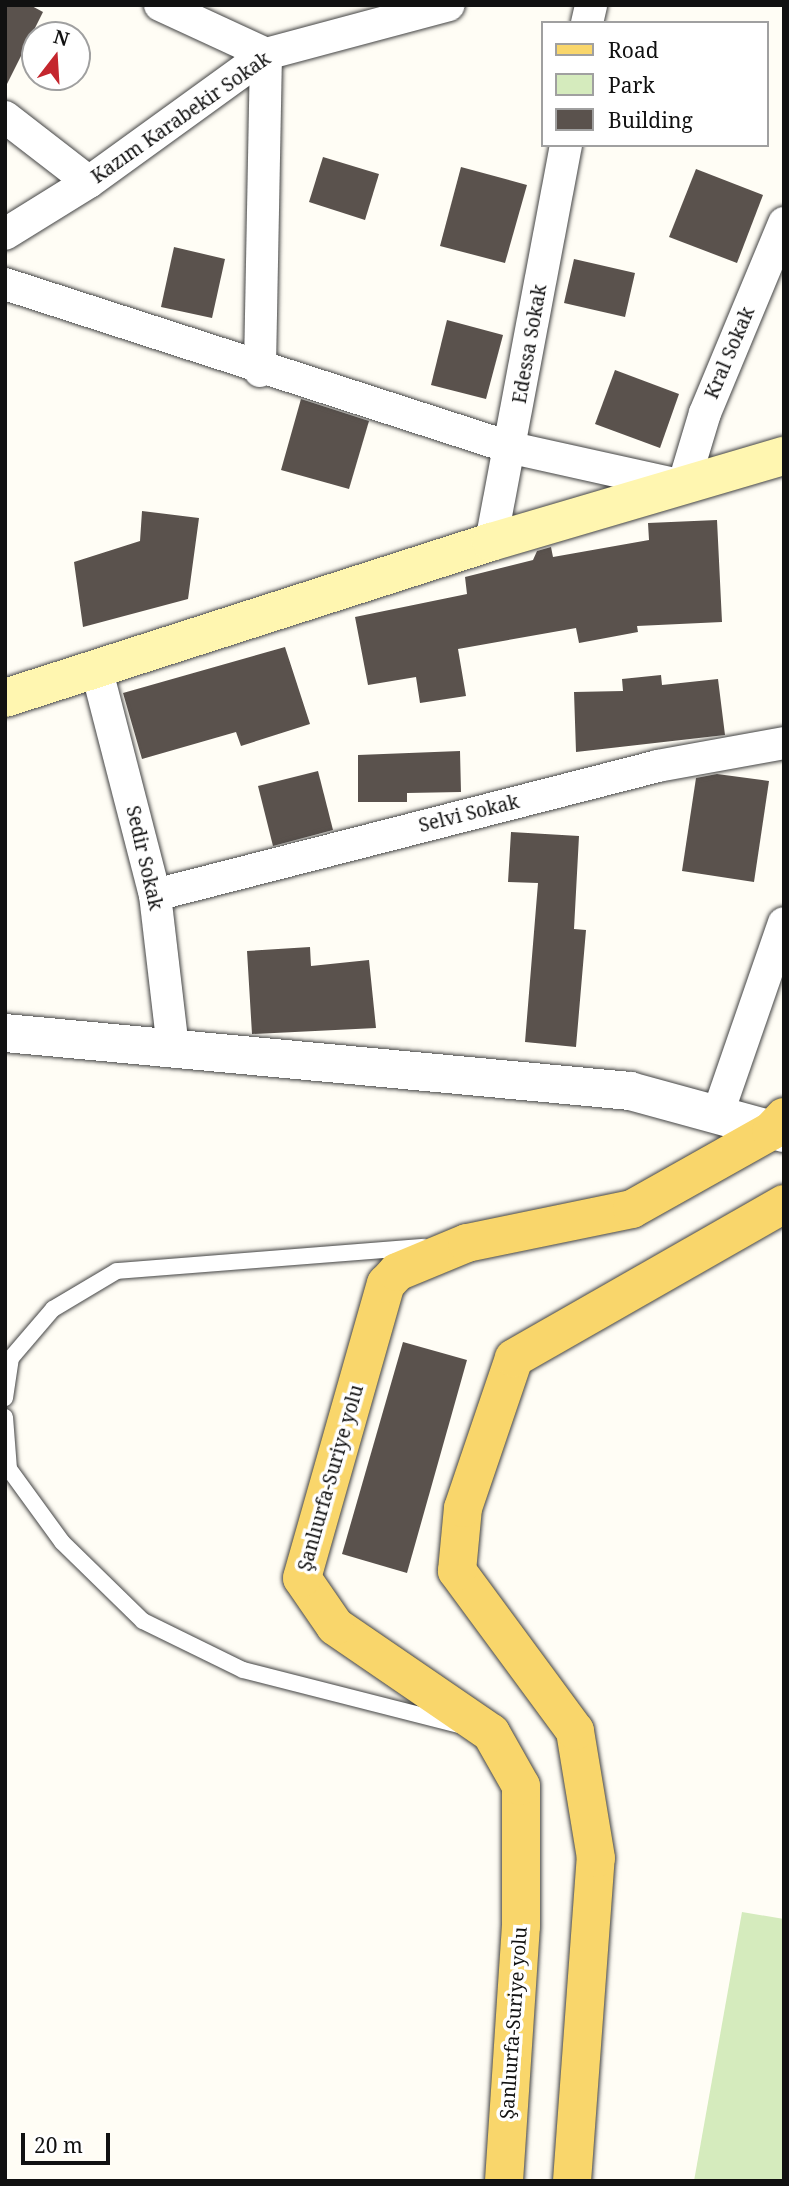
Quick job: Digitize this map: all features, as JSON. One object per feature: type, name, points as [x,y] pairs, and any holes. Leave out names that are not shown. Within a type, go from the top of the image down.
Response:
[{"type":"main road","points":[[5,698],[97,671],[491,542],[784,456]]},
{"type":"main road","name":"Şanlıurfa-Suriye yolu","points":[[503,2181],[521,1926],[521,1786],[491,1733],[335,1626],[302,1578],[386,1283],[397,1272],[467,1243],[632,1209],[780,1127]]},
{"type":"main road","points":[[572,2181],[596,1858],[575,1731],[457,1572],[463,1508],[514,1358],[784,1204]]},
{"type":"street","points":[[160,5],[267,54],[260,371]]},
{"type":"street","name":"Kazım Karabekir Sokak","points":[[5,234],[89,182],[267,54],[449,5]]},
{"type":"street","points":[[5,117],[89,182]]},
{"type":"street","name":"Edessa Sokak","points":[[491,542],[512,448],[566,147]]},
{"type":"street","name":"Kral Sokak","points":[[683,486],[705,413],[784,223]]},
{"type":"street","points":[[5,284],[260,371],[512,448],[683,486]]},
{"type":"street","name":"Sedir Sokak","points":[[97,671],[155,895],[173,1049]]},
{"type":"street","name":"Selvi Sokak","points":[[155,895],[658,766],[784,743]]},
{"type":"street","points":[[718,1116],[784,923]]},
{"type":"street","points":[[5,1033],[630,1091],[718,1116],[780,1127]]},
{"type":"lane","points":[[5,1398],[11,1358],[52,1309],[117,1270],[467,1243]]},
{"type":"lane","points":[[5,1417],[9,1469],[62,1542],[143,1621],[243,1670],[491,1733]]},
{"type":"green space","points":[[742,1912],[784,1919],[784,2181],[694,2181]]},
{"type":"building","points":[[5,5],[30,5],[43,12],[38,21],[21,21],[21,56],[5,88]]},
{"type":"building","points":[[323,157],[379,174],[365,220],[309,202]]},
{"type":"building","points":[[461,167],[527,185],[505,263],[440,246]]},
{"type":"building","points":[[696,169],[763,195],[737,263],[669,237]]},
{"type":"building","points":[[174,247],[225,259],[212,318],[161,307]]},
{"type":"building","points":[[574,259],[635,273],[625,317],[564,303]]},
{"type":"building","points":[[447,320],[503,335],[486,399],[431,385]]},
{"type":"building","points":[[615,370],[679,394],[660,448],[595,424]]},
{"type":"building","points":[[301,399],[369,421],[349,489],[281,470]]},
{"type":"building","points":[[142,511],[199,518],[188,599],[83,627],[74,562],[140,541]]},
{"type":"building","points":[[717,520],[722,622],[637,626],[638,632],[579,643],[576,628],[458,649],[466,696],[420,703],[416,677],[368,685],[355,617],[467,594],[465,577],[533,560],[537,551],[551,547],[553,557],[649,540],[648,523]]},
{"type":"building","points":[[285,647],[310,724],[241,746],[236,732],[142,759],[123,693]]},
{"type":"building","points":[[661,675],[662,685],[718,679],[725,735],[576,752],[574,692],[623,691],[622,679]]},
{"type":"building","points":[[460,751],[461,792],[407,793],[407,802],[358,802],[358,755]]},
{"type":"building","points":[[318,771],[333,830],[273,846],[258,786]]},
{"type":"building","points":[[717,774],[769,781],[754,882],[682,871],[696,778]]},
{"type":"building","points":[[511,832],[579,836],[574,929],[586,930],[576,1047],[525,1042],[538,883],[508,882]]},
{"type":"building","points":[[310,947],[311,966],[369,960],[376,1028],[252,1034],[247,951]]},
{"type":"building","points":[[403,1342],[467,1360],[407,1573],[342,1554]]}]
